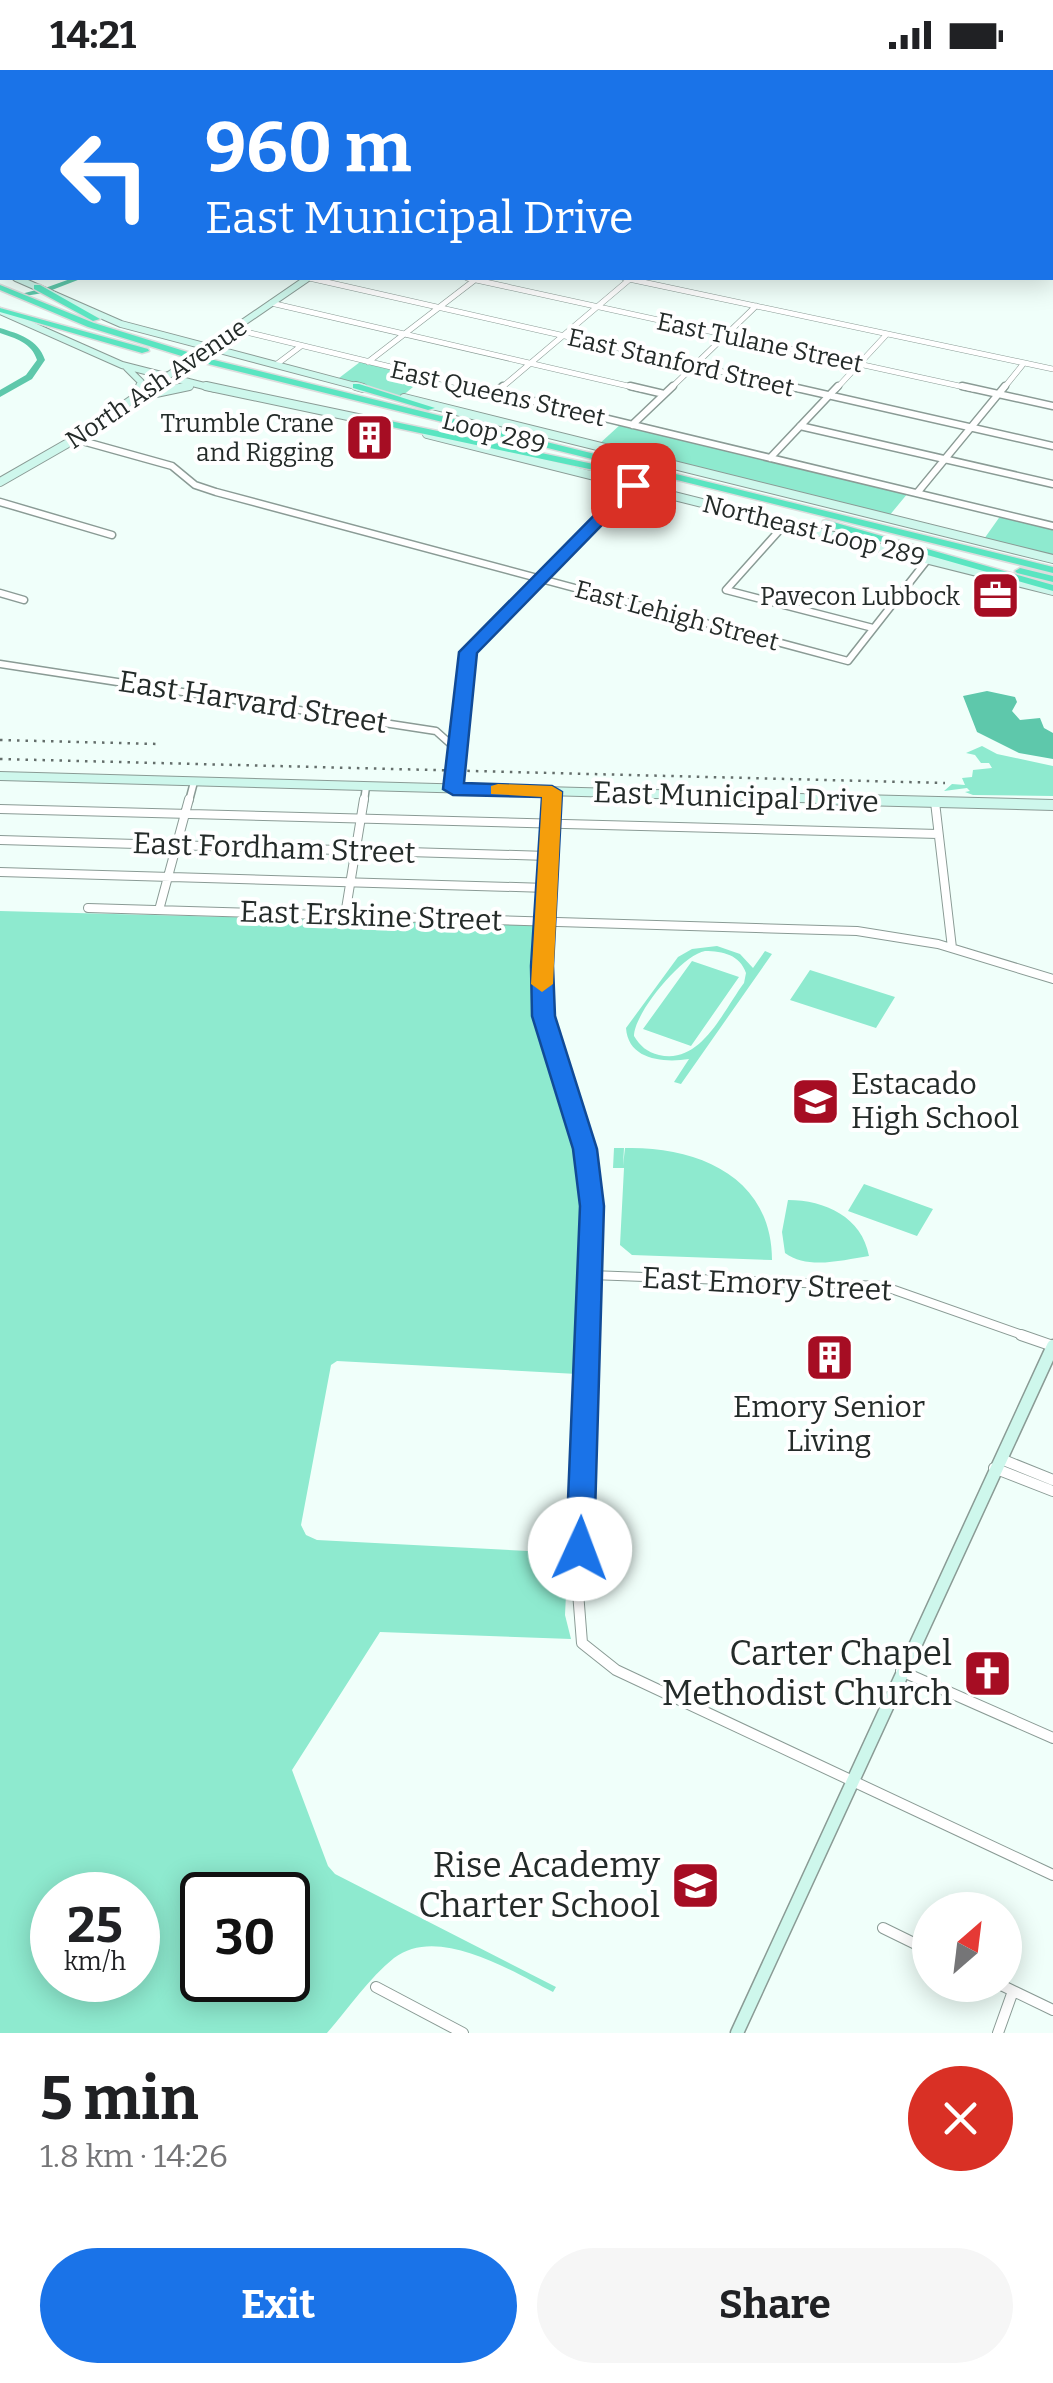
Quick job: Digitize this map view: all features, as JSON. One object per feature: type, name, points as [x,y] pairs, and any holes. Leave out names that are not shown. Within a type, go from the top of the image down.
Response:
[{"type":"highway","name":"Loop 289","points":[[0,287],[91,325],[172,351],[640,468],[1053,579]]},
{"type":"highway","points":[[37,287],[121,332],[172,351]]},
{"type":"highway","name":"Loop 289","points":[[0,297],[144,351],[655,480],[1053,564]]},
{"type":"highway","points":[[0,310],[144,351]]},
{"type":"highway","points":[[356,386],[640,468]]},
{"type":"highway","points":[[376,421],[655,480]]},
{"type":"highway","points":[[826,518],[1053,590]]},
{"type":"main road","name":"Northeast Loop 289","points":[[21,280],[121,324],[207,348],[1053,564]]},
{"type":"main road","name":"North Ash Avenue","points":[[0,482],[75,439],[305,280]]},
{"type":"main road","name":"Northeast Loop 289","points":[[0,310],[122,365],[376,421],[1053,590]]},
{"type":"main road","points":[[188,341],[233,330]]},
{"type":"main road","points":[[233,330],[226,342],[233,352]]},
{"type":"main road","points":[[122,365],[138,377],[138,396],[204,386]]},
{"type":"main road","name":"East Municipal Drive","points":[[0,776],[1053,806]]},
{"type":"main road","points":[[736,2033],[1053,1346]]},
{"type":"street","name":"East Stanford Street","points":[[317,280],[1053,446]]},
{"type":"street","points":[[368,362],[474,280]]},
{"type":"street","name":"East Tulane Street","points":[[486,280],[1053,406]]},
{"type":"street","points":[[496,392],[625,280]]},
{"type":"street","points":[[636,280],[1053,370]]},
{"type":"street","points":[[272,303],[664,394]]},
{"type":"street","points":[[632,425],[756,306]]},
{"type":"street","name":"East Queens Street","points":[[233,330],[1053,526]]},
{"type":"street","points":[[770,458],[887,334]]},
{"type":"street","points":[[277,364],[302,346]]},
{"type":"street","points":[[918,493],[1024,363]]},
{"type":"street","points":[[800,426],[1053,484]]},
{"type":"street","name":"East Lehigh Street","points":[[75,439],[172,466],[192,483],[216,492],[848,660],[873,628]]},
{"type":"street","points":[[453,789],[468,652],[633,485]]},
{"type":"street","points":[[0,502],[112,535]]},
{"type":"street","points":[[786,524],[726,590],[873,628],[928,559]]},
{"type":"street","points":[[0,593],[24,600]]},
{"type":"street","name":"East Harvard Street","points":[[0,664],[428,728],[446,735],[457,747]]},
{"type":"street","points":[[159,910],[194,782]]},
{"type":"street","points":[[344,916],[366,786]]},
{"type":"street","points":[[552,792],[544,1016],[588,1166],[591,1275],[578,1631],[582,1643],[604,1662],[1053,1875]]},
{"type":"street","points":[[935,802],[952,948]]},
{"type":"street","points":[[0,810],[938,834]]},
{"type":"street","name":"East Fordham Street","points":[[0,840],[548,856]]},
{"type":"street","points":[[0,872],[547,888]]},
{"type":"street","name":"East Erskine Street","points":[[88,908],[856,931],[952,948],[1053,979]]},
{"type":"street","name":"East Emory Street","points":[[591,1275],[883,1286],[1053,1346]]},
{"type":"street","points":[[996,1463],[1053,1480]]},
{"type":"street","points":[[996,1463],[1053,1491]]},
{"type":"street","points":[[900,1671],[1053,1738]]},
{"type":"street","points":[[883,1928],[912,1942]]},
{"type":"street","points":[[376,1987],[463,2033]]},
{"type":"street","points":[[1022,1995],[1053,2010]]},
{"type":"street","points":[[998,2033],[1009,2002]]},
{"type":"shaded area","points":[[360,362],[425,377],[401,397],[339,378]]},
{"type":"shaded area","points":[[621,424],[908,493],[889,516],[598,445]]},
{"type":"shaded area","points":[[1001,515],[1053,528],[1053,556],[984,539]]},
{"type":"shaded area","points":[[987,691],[1015,697],[1017,702],[1012,711],[1020,720],[1040,718],[1044,728],[1053,733],[1053,759],[1019,753],[977,732],[963,696]]},
{"type":"shaded area","points":[[982,746],[997,754],[1053,766],[1053,796],[973,795],[965,792],[970,791],[967,788],[944,791],[952,784],[965,785],[962,778],[972,777],[973,770],[992,768],[966,753]]},
{"type":"shaded area","points":[[0,911],[535,925],[535,1010],[581,1180],[577,1374],[337,1361],[331,1365],[301,1525],[306,1535],[317,1540],[568,1553],[565,1615],[571,1639],[380,1632],[292,1770],[328,1866],[335,1874],[556,1987],[553,1992],[497,1963],[453,1949],[412,1949],[385,1966],[327,2033],[0,2033]]},
{"type":"shaded area","points":[[717,946],[740,954],[753,968],[765,951],[772,954],[681,1084],[674,1082],[689,1059],[659,1059],[640,1053],[628,1039],[626,1028],[678,957],[692,949]],"holes":[[[705,951],[724,953],[740,962],[746,973],[744,983],[699,1044],[674,1056],[647,1050],[634,1036],[650,1000],[684,963]]]},
{"type":"shaded area","points":[[692,961],[739,977],[691,1046],[643,1029]]},
{"type":"shaded area","points":[[810,970],[895,997],[876,1028],[790,1000]]},
{"type":"shaded area","points":[[614,1148],[624,1148],[623,1166],[625,1148],[652,1149],[679,1153],[726,1172],[759,1207],[769,1231],[772,1260],[632,1255],[620,1245],[624,1168],[613,1168]]},
{"type":"shaded area","points":[[864,1184],[933,1209],[917,1236],[848,1211]]},
{"type":"shaded area","points":[[788,1200],[815,1203],[840,1213],[859,1231],[869,1256],[815,1262],[785,1253],[782,1232]]},
{"type":"waterway","points":[[49,288],[73,280]]},
{"type":"waterway","points":[[25,294],[40,291]]},
{"type":"waterway","points":[[0,330],[31,344],[41,360],[29,377],[0,394]]},
{"type":"railway","points":[[0,740],[159,744]]},
{"type":"railway","points":[[0,759],[945,783]]},
{"type":"slow traffic","points":[[498,790],[552,792],[542,984]]},
{"type":"place","name":"Trumble Crane and Rigging","points":[[369,437]]},
{"type":"place","name":"Pavecon Lubbock","points":[[995,596]]},
{"type":"place","name":"Estacado High School","points":[[816,1101]]},
{"type":"place","name":"Emory Senior Living","points":[[829,1358]]},
{"type":"place","name":"Carter Chapel Methodist Church","points":[[987,1673]]},
{"type":"place","name":"Rise Academy Charter School","points":[[695,1885]]},
{"type":"route","points":[[580,1549],[592,1206],[585,1149],[544,1016],[542,966],[552,792],[453,789],[468,652],[633,485]]}]
